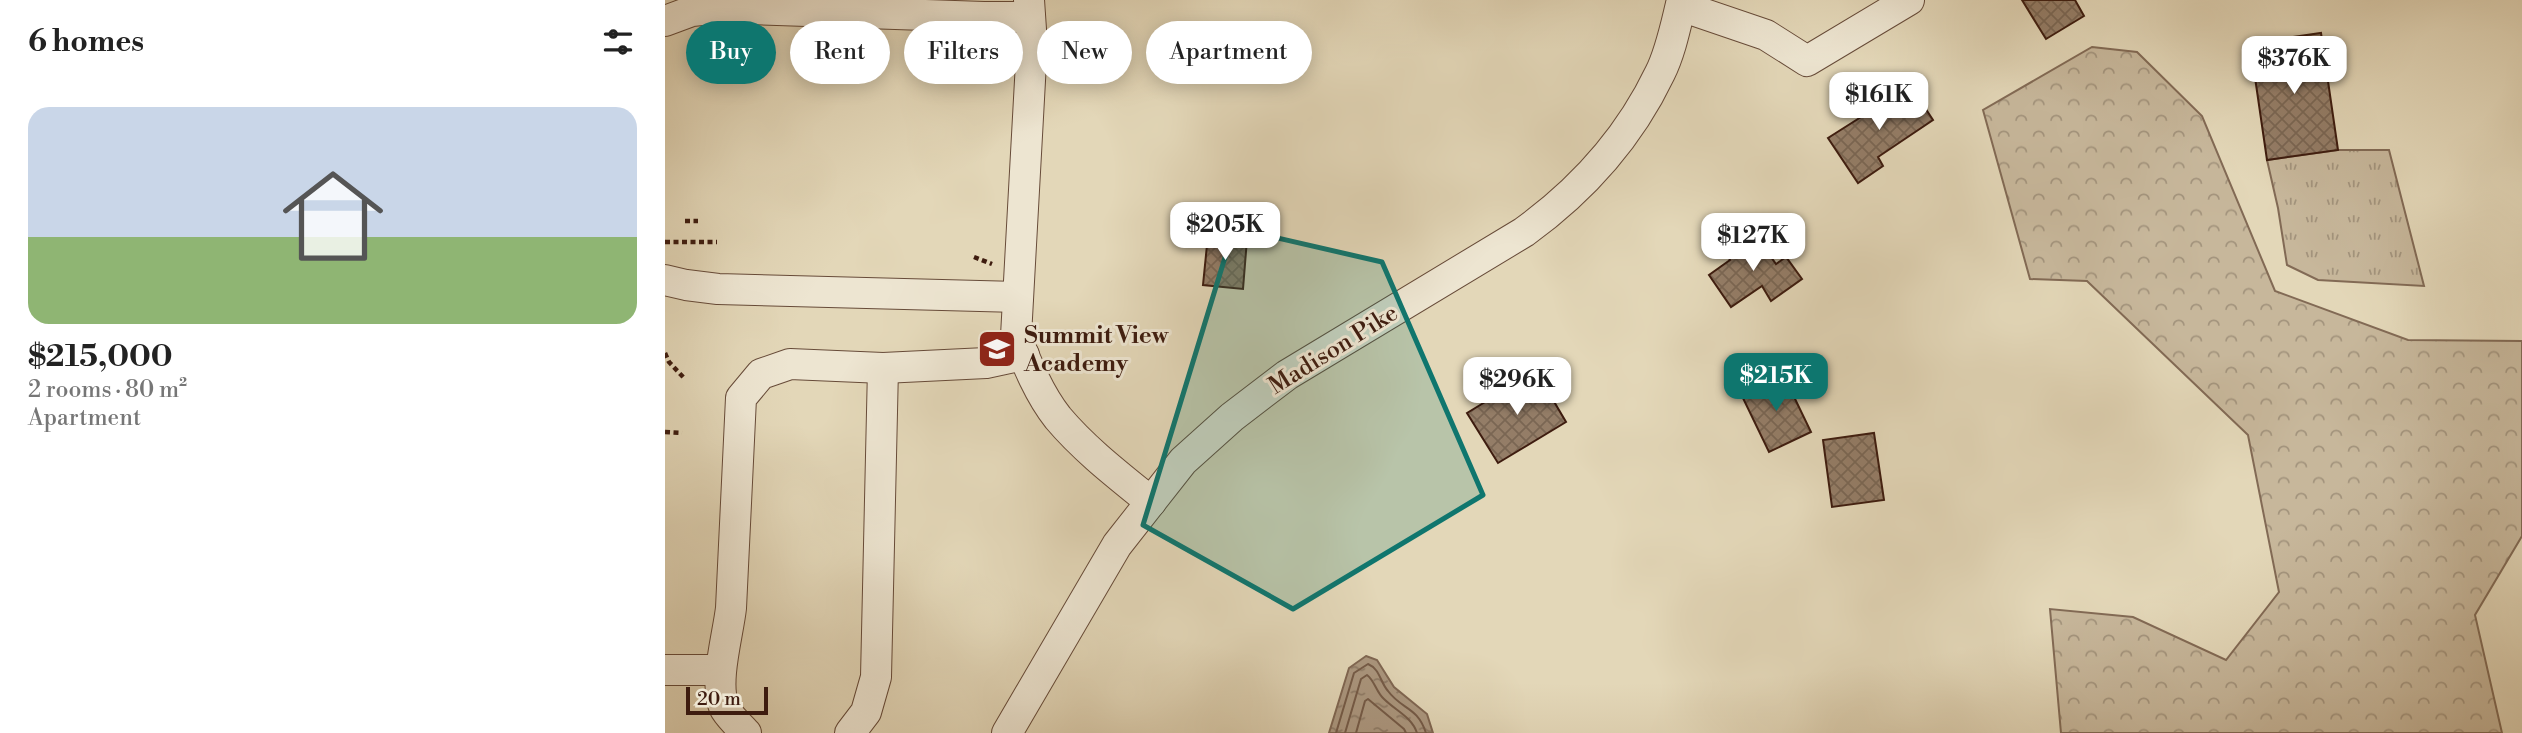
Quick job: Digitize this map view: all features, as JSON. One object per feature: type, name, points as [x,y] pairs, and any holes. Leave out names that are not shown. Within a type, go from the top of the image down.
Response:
[{"type":"street","points":[[1682,3],[1766,35],[1807,61],[1909,0]]},
{"type":"street","name":"Madison Pike","points":[[1007,733],[1117,545],[1183,461],[1232,417],[1287,375],[1524,232],[1558,207],[1603,162],[1638,115],[1661,70],[1682,3]]},
{"type":"street","points":[[665,21],[692,11],[720,8],[971,17],[1030,8],[1032,44],[1016,336],[1030,372],[1057,416],[1104,464],[1151,502]]},
{"type":"street","points":[[665,279],[718,289],[1018,298]]},
{"type":"street","points":[[746,733],[725,707],[720,670],[731,608],[741,398],[761,374],[790,364],[883,368],[986,363],[1024,355]]},
{"type":"street","points":[[850,733],[866,712],[876,677],[883,368]]},
{"type":"street","points":[[665,670],[720,670]]},
{"type":"path","points":[[685,221],[698,221]]},
{"type":"path","points":[[665,242],[717,242]]},
{"type":"path","points":[[665,353],[669,362],[684,378]]},
{"type":"path","points":[[665,432],[682,433]]},
{"type":"highlighted area","points":[[1234,228],[1382,262],[1483,495],[1293,609],[1143,525]]},
{"type":"green space","points":[[2092,47],[2137,52],[2202,116],[2275,291],[2408,340],[2522,341],[2522,536],[2475,615],[2502,733],[2061,733],[2050,609],[2133,617],[2226,660],[2279,592],[2248,435],[2087,281],[2030,279],[1983,110]]},
{"type":"green space","points":[[2338,150],[2389,150],[2424,286],[2318,280],[2287,265],[2267,160]]},
{"type":"water","points":[[1366,656],[1377,660],[1394,687],[1427,714],[1433,733],[1329,733],[1349,668]]},
{"type":"building","points":[[2022,0],[2075,0],[2084,16],[2046,39]]},
{"type":"building","points":[[2321,33],[2338,150],[2267,160],[2250,43]]},
{"type":"building","points":[[1912,88],[1933,120],[1878,157],[1883,166],[1858,183],[1828,138],[1861,117],[1857,111],[1880,95],[1886,105]]},
{"type":"building","points":[[1754,233],[1776,264],[1786,257],[1802,279],[1771,301],[1762,286],[1731,307],[1709,275],[1730,260],[1726,253]]},
{"type":"building","points":[[1208,235],[1247,239],[1243,289],[1203,285]]},
{"type":"building","points":[[1536,371],[1566,422],[1498,463],[1467,413]]},
{"type":"building","points":[[1783,374],[1811,432],[1769,452],[1741,394]]},
{"type":"building","points":[[1874,433],[1884,500],[1832,507],[1823,440]]},
{"type":"place","name":"Summit View Academy","points":[[997,349]]}]
